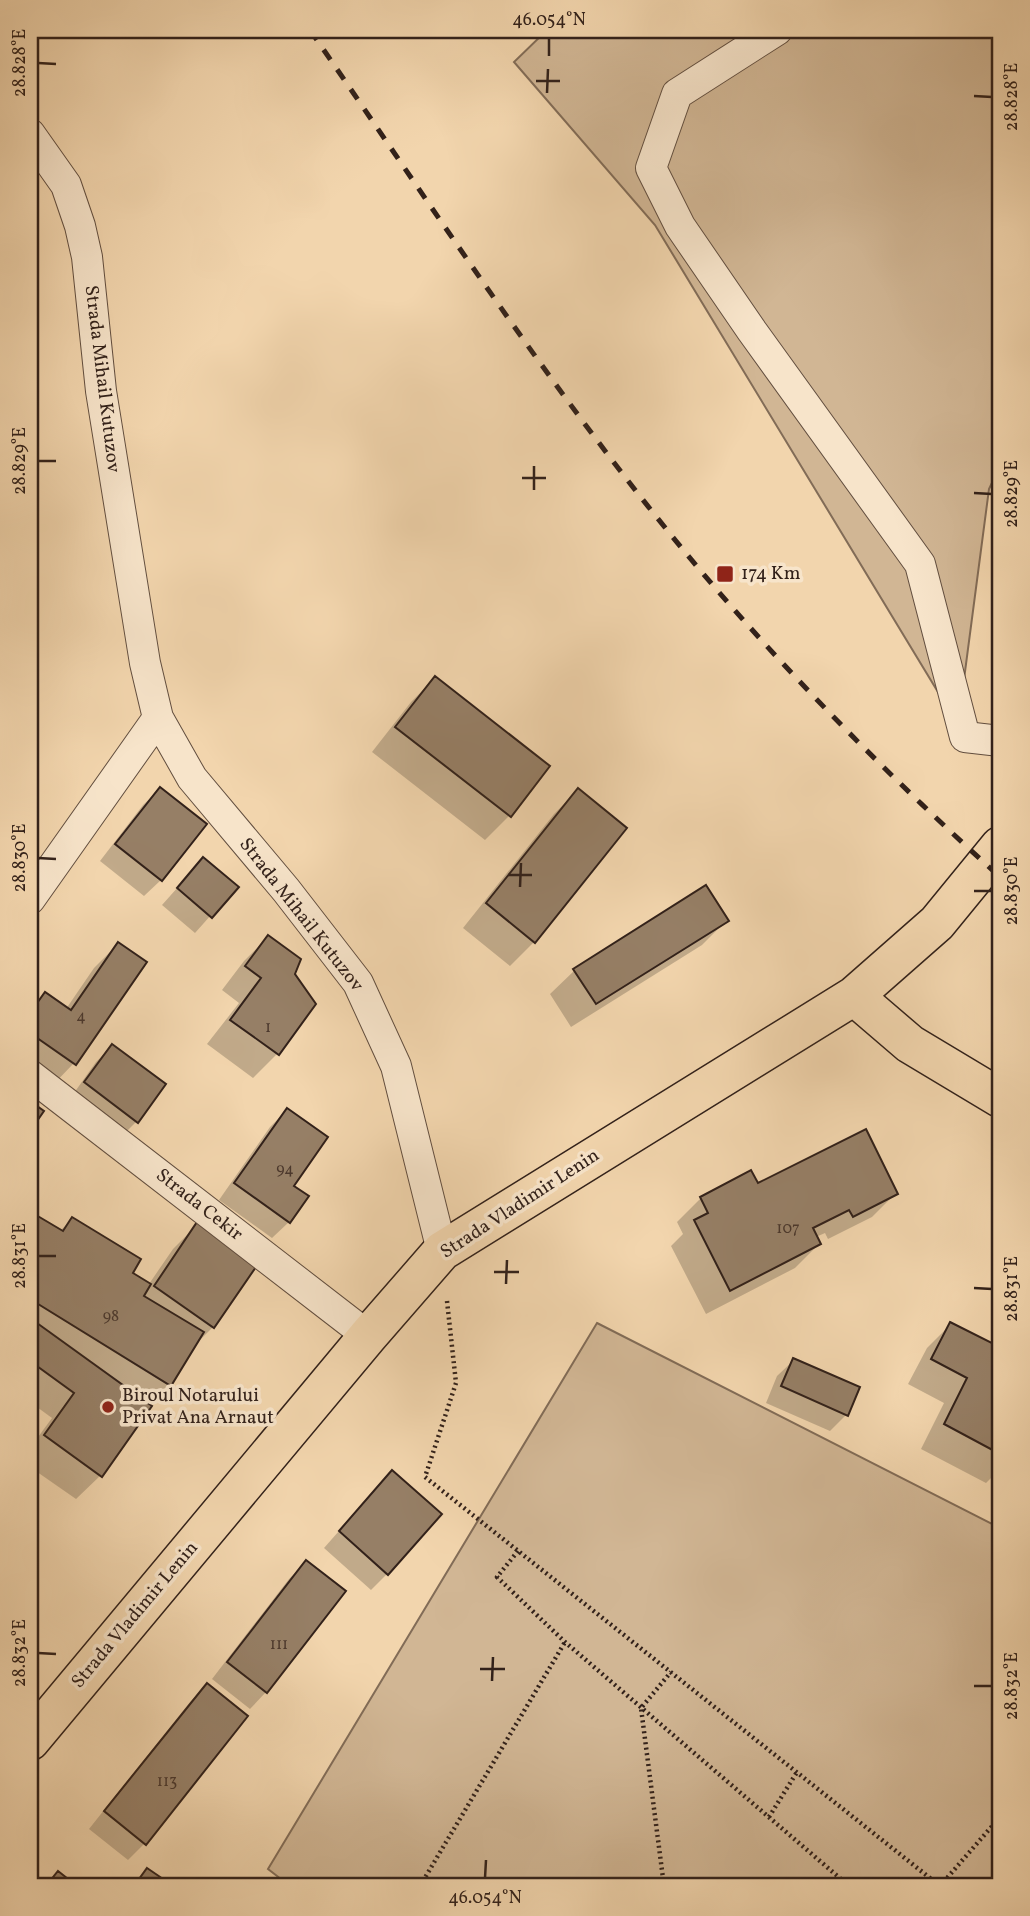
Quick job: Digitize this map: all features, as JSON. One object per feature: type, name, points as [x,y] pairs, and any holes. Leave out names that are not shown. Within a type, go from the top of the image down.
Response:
[{"type":"main road","name":"Strada Vladimir Lenin","points":[[30,1741],[442,1251],[855,996],[937,923],[1000,845]]},
{"type":"main road","points":[[855,996],[911,1044],[1000,1098]]},
{"type":"street","points":[[777,30],[677,94],[651,168],[680,226],[920,564],[965,737],[1000,741]]},
{"type":"street","name":"Strada Mihail Kutuzov","points":[[30,134],[66,186],[83,236],[103,405],[145,663],[158,719],[192,778],[286,890],[358,983],[396,1066],[442,1251]]},
{"type":"street","points":[[30,899],[158,719]]},
{"type":"street","name":"Strada Cekir","points":[[30,1075],[368,1336]]},
{"type":"path","points":[[442,1251],[456,1383],[425,1478],[940,1886],[1000,1817]]},
{"type":"path","points":[[518,1551],[497,1577],[565,1642],[849,1886]]},
{"type":"path","points":[[420,1886],[565,1642]]},
{"type":"path","points":[[664,1886],[641,1708],[671,1672]]},
{"type":"path","points":[[769,1817],[797,1772]]},
{"type":"shaded area","points":[[547,30],[1000,30],[1000,466],[989,489],[958,725],[655,225],[514,62]]},
{"type":"shaded area","points":[[597,1323],[1000,1528],[1000,1886],[290,1886],[268,1869]]},
{"type":"building","points":[[435,676],[550,766],[511,817],[395,727]]},
{"type":"building","points":[[160,787],[207,824],[162,881],[115,844]]},
{"type":"building","points":[[578,788],[627,828],[535,943],[486,903]]},
{"type":"building","points":[[203,857],[239,887],[212,918],[177,888]]},
{"type":"building","points":[[706,885],[729,921],[596,1004],[573,969]]},
{"type":"building","points":[[268,935],[301,959],[295,974],[316,1004],[279,1055],[230,1020],[261,978],[245,966]]},
{"type":"building","points":[[118,942],[147,962],[76,1065],[30,1033],[30,1013],[45,992],[71,1010]]},
{"type":"building","points":[[112,1044],[166,1084],[138,1123],[84,1082]]},
{"type":"building","points":[[30,1101],[44,1111],[30,1131]]},
{"type":"building","points":[[287,1108],[328,1137],[294,1186],[309,1196],[290,1223],[234,1183]]},
{"type":"building","points":[[866,1129],[898,1194],[853,1217],[849,1210],[813,1228],[821,1244],[730,1291],[694,1220],[708,1213],[700,1197],[751,1170],[758,1183]]},
{"type":"building","points":[[36,1215],[63,1231],[72,1217],[141,1259],[133,1273],[151,1284],[144,1296],[204,1332],[171,1386],[30,1299],[30,1277],[35,1268],[30,1265],[30,1224]]},
{"type":"building","points":[[197,1222],[258,1264],[214,1328],[154,1286]]},
{"type":"building","points":[[30,1318],[152,1406],[102,1477],[44,1435],[74,1393],[30,1361]]},
{"type":"building","points":[[950,1322],[1000,1347],[1000,1454],[944,1424],[967,1378],[931,1359]]},
{"type":"building","points":[[793,1358],[860,1387],[848,1416],[781,1386]]},
{"type":"building","points":[[392,1470],[442,1514],[388,1575],[339,1531]]},
{"type":"building","points":[[306,1560],[346,1591],[267,1693],[227,1662]]},
{"type":"building","points":[[207,1683],[248,1716],[146,1845],[104,1811]]},
{"type":"building","points":[[147,1868],[166,1881],[163,1886],[134,1886]]},
{"type":"building","points":[[58,1871],[77,1886],[46,1886]]},
{"type":"railway","points":[[310,30],[499,305],[596,440],[647,505],[735,611],[808,690],[883,767],[1000,877]]},
{"type":"place","name":"174 Km","points":[[725,574]]},
{"type":"place","name":"Biroul Notarului Privat Ana Arnaut","points":[[108,1407]]}]
